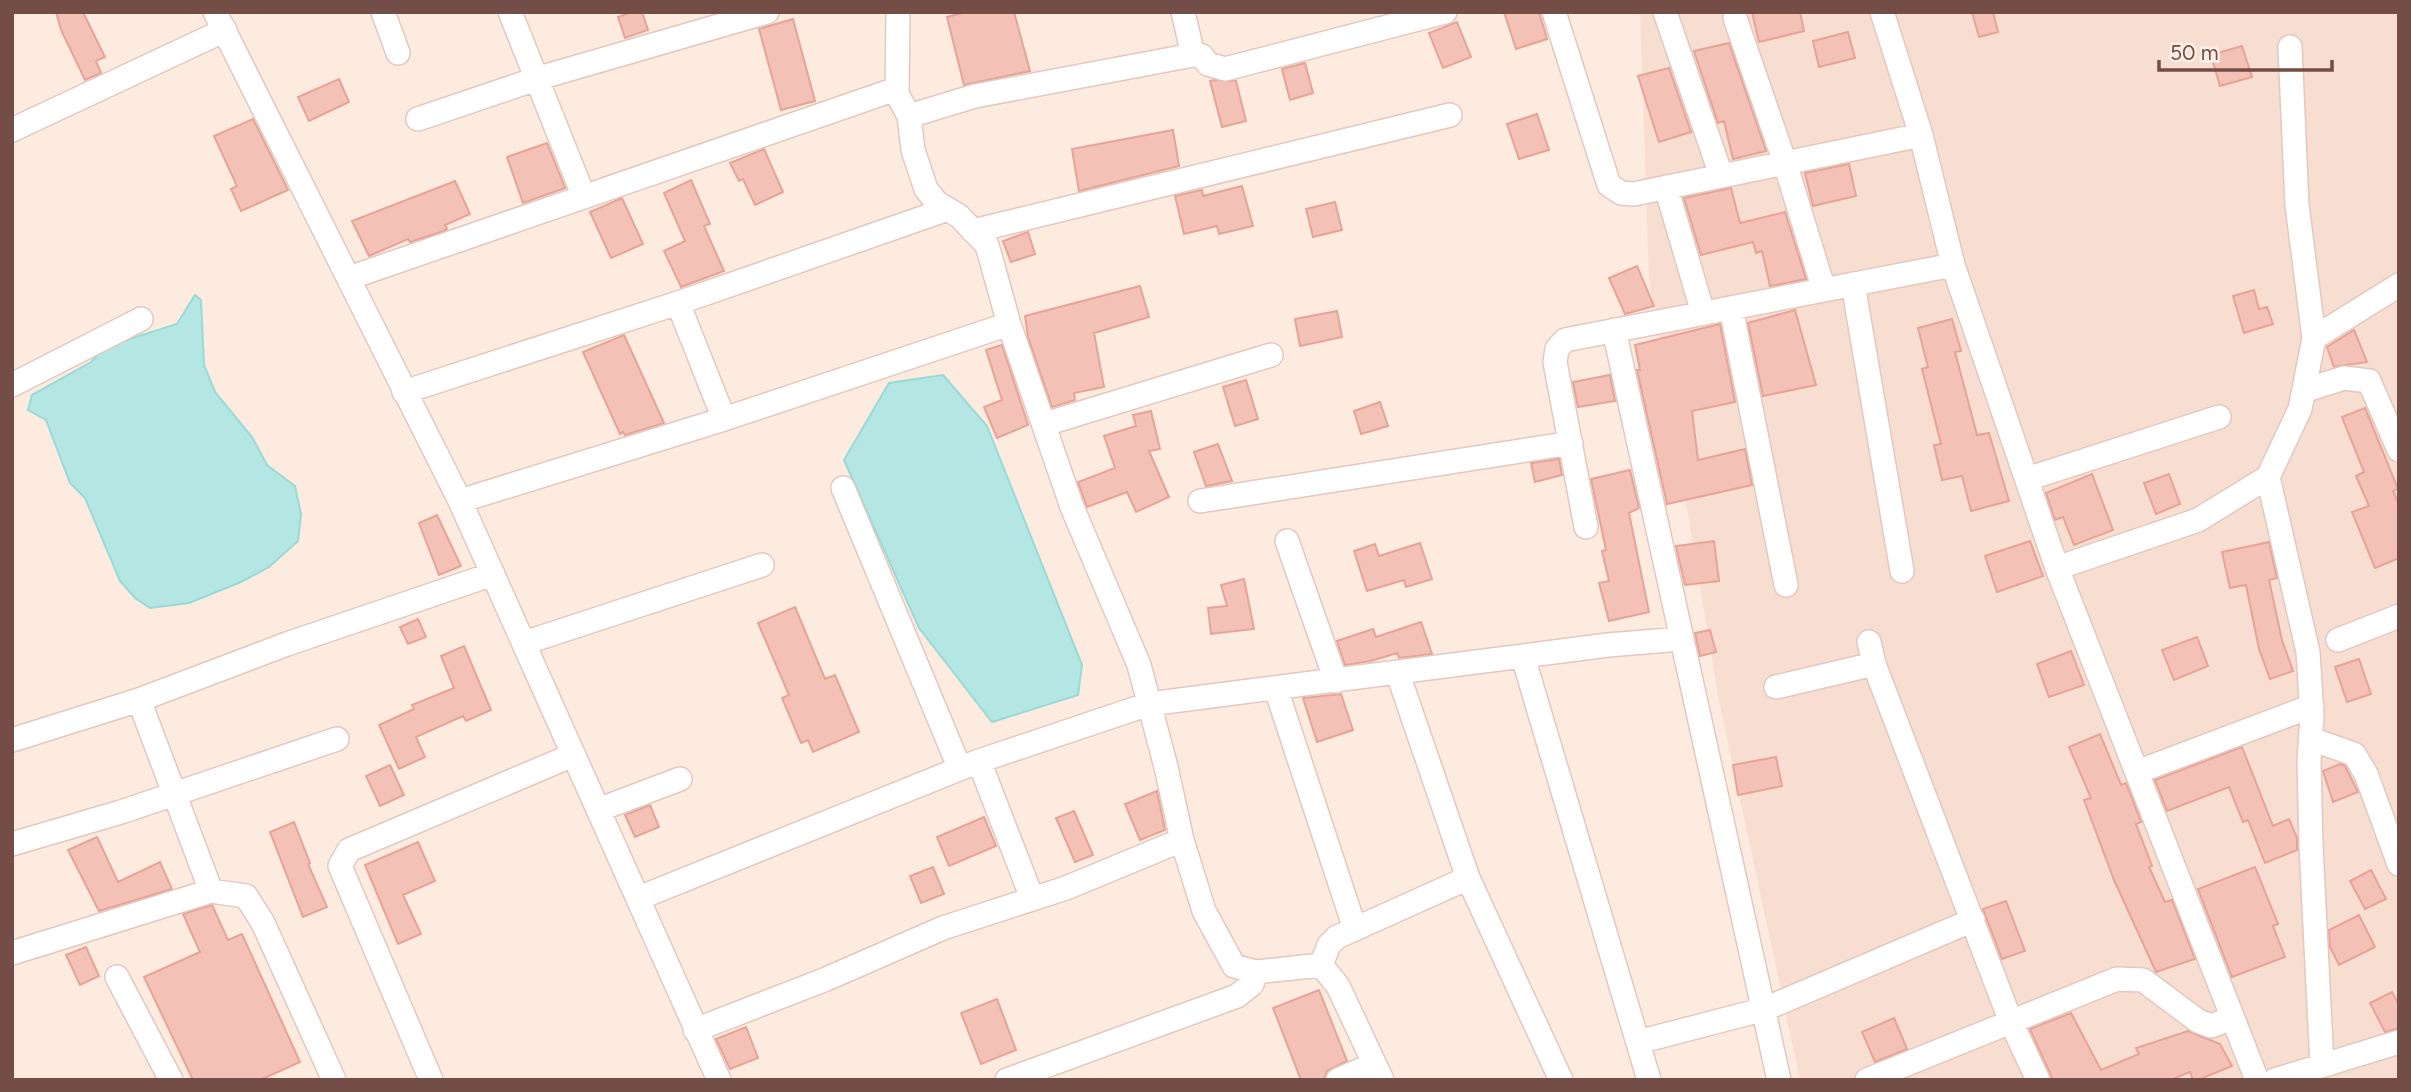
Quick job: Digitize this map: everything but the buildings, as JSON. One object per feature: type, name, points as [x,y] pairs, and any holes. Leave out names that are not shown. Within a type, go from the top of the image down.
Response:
[{"type":"street","points":[[383,12],[398,53]]},
{"type":"street","points":[[510,12],[539,78],[584,197]]},
{"type":"street","points":[[418,119],[539,78],[768,12]]},
{"type":"street","points":[[898,12],[896,89],[909,116],[913,150],[926,189],[937,203],[959,216],[987,245],[1009,324],[1072,507],[1139,665],[1182,840],[1204,911],[1225,954],[1234,966],[1256,972],[1321,965]]},
{"type":"street","points":[[1183,12],[1193,55]]},
{"type":"street","points":[[909,116],[975,96],[1193,55],[1202,56],[1208,64],[1225,69],[1445,12]]},
{"type":"street","points":[[1554,12],[1609,185],[1621,193],[1634,194],[1922,135]]},
{"type":"street","points":[[1665,12],[1721,175]]},
{"type":"street","points":[[1882,12],[1922,135],[1953,265],[2057,568],[2256,1080]]},
{"type":"street","points":[[1735,19],[1824,290]]},
{"type":"street","points":[[12,130],[220,21],[460,501],[719,1080]]},
{"type":"street","points":[[2057,568],[2198,520],[2268,477],[2300,409],[2306,390],[2309,351],[2314,338],[2297,205],[2290,47]]},
{"type":"street","points":[[349,278],[896,89]]},
{"type":"street","points":[[973,231],[1450,115]]},
{"type":"street","points":[[1666,187],[1703,313]]},
{"type":"street","points":[[404,392],[678,303],[948,209]]},
{"type":"street","points":[[1586,527],[1555,362],[1557,349],[1565,340],[1953,265]]},
{"type":"street","points":[[1853,284],[1902,571]]},
{"type":"street","points":[[2314,338],[2399,285]]},
{"type":"street","points":[[678,303],[724,419]]},
{"type":"street","points":[[1731,307],[1786,585]]},
{"type":"street","points":[[12,385],[141,319]]},
{"type":"street","points":[[460,501],[724,419],[1009,324]]},
{"type":"street","points":[[1614,330],[1779,1080]]},
{"type":"street","points":[[1045,424],[1271,355]]},
{"type":"street","points":[[2306,390],[2344,377],[2369,381],[2399,450]]},
{"type":"street","points":[[2027,479],[2218,417]]},
{"type":"street","points":[[1200,501],[1571,443]]},
{"type":"street","points":[[2268,477],[2308,653],[2312,706],[2311,846],[2322,1065]]},
{"type":"street","points":[[844,488],[1032,898]]},
{"type":"street","points":[[1287,541],[1336,681]]},
{"type":"street","points":[[524,643],[762,565]]},
{"type":"street","points":[[12,740],[139,700],[287,644],[493,574]]},
{"type":"street","points":[[2338,640],[2399,616]]},
{"type":"street","points":[[639,898],[969,765],[1149,704],[1681,639]]},
{"type":"street","points":[[1776,687],[1871,653],[2011,1022],[2038,1080]]},
{"type":"street","points":[[1523,657],[1649,1080]]},
{"type":"street","points":[[1398,674],[1468,878],[1561,1080]]},
{"type":"street","points":[[1276,688],[1355,929]]},
{"type":"street","points":[[139,700],[211,891]]},
{"type":"street","points":[[2137,772],[2312,706]]},
{"type":"street","points":[[12,844],[174,794],[337,738]]},
{"type":"street","points":[[2311,738],[2354,754],[2366,774],[2399,864]]},
{"type":"street","points":[[431,1080],[340,866],[349,850],[573,755]]},
{"type":"street","points":[[598,810],[680,779]]},
{"type":"street","points":[[695,1030],[824,980],[943,928],[1066,888],[1182,840]]},
{"type":"street","points":[[1321,965],[1329,945],[1355,929],[1468,878]]},
{"type":"street","points":[[12,953],[211,891],[246,896],[263,923],[334,1080]]},
{"type":"street","points":[[1638,1042],[1765,1009],[1973,920]]},
{"type":"street","points":[[1321,965],[1338,986],[1378,1072],[1338,1080]]},
{"type":"street","points":[[1007,1080],[1237,996],[1252,984],[1256,972]]},
{"type":"street","points":[[117,977],[171,1080]]},
{"type":"street","points":[[1867,1080],[2117,979],[2143,980],[2198,1021],[2211,1026],[2232,1018]]},
{"type":"street","points":[[2275,1080],[2399,1042]]},
{"type":"shaded area","points":[[1640,12],[2399,12],[2399,1080],[1800,1080],[1719,701],[1649,280]]},
{"type":"water","points":[[195,295],[201,300],[204,365],[215,392],[252,437],[267,465],[295,486],[301,514],[298,541],[269,567],[241,582],[189,603],[150,608],[135,598],[120,581],[85,498],[70,483],[46,420],[28,410],[32,395],[91,362],[104,347],[177,324]]},
{"type":"water","points":[[943,375],[987,426],[1082,665],[1078,695],[992,722],[919,628],[844,460],[889,383]]}]
